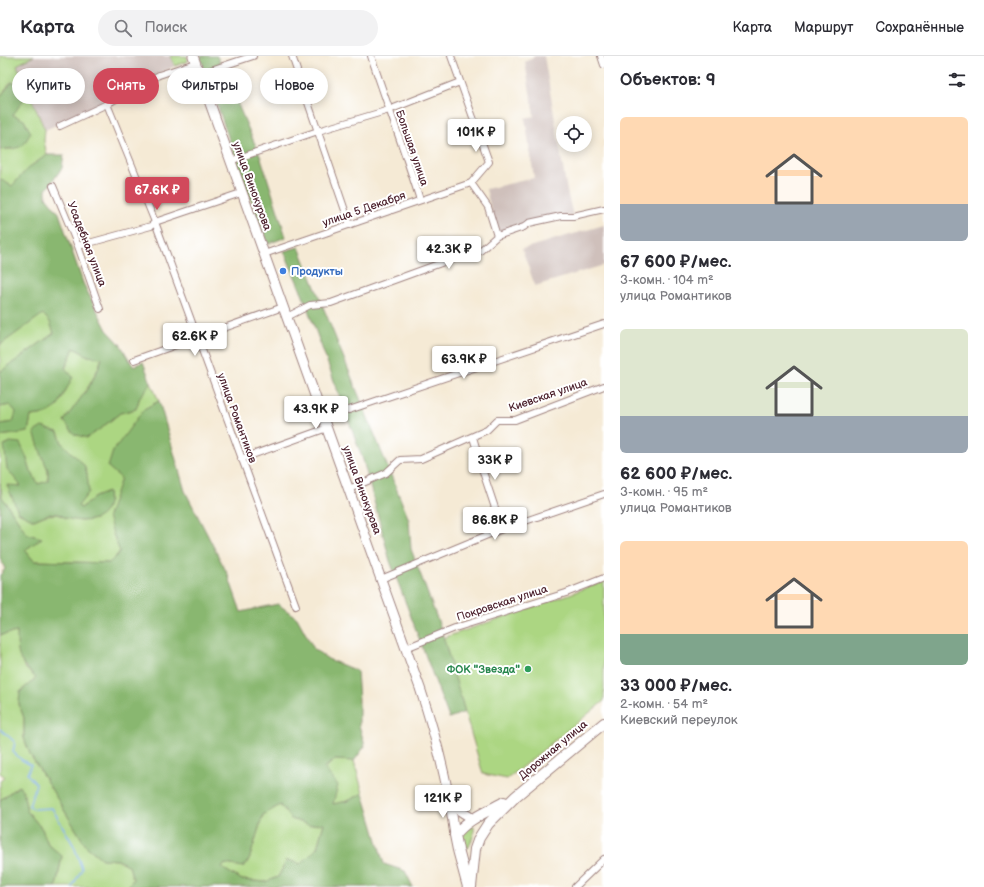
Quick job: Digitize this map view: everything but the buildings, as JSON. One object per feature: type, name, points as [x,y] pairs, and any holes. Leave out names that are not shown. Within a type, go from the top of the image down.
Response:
[{"type":"main road","name":"улица Винокурова","points":[[210,104],[406,648],[433,729],[451,801],[455,835]]},
{"type":"main road","name":"Дорожная улица","points":[[516,796],[604,723]]},
{"type":"main road","points":[[469,887],[455,835],[461,828],[473,819],[516,796]]},
{"type":"main road","points":[[469,887],[473,858],[478,841],[488,824],[516,796]]},
{"type":"main road","points":[[451,801],[459,810],[473,819],[476,824],[478,841]]},
{"type":"main road","points":[[457,847],[468,851],[478,841]]},
{"type":"street","points":[[217,68],[253,56]]},
{"type":"street","points":[[292,56],[350,225]]},
{"type":"street","name":"Большая улица","points":[[371,56],[388,110],[407,159],[420,200]]},
{"type":"street","points":[[451,56],[489,162],[471,183],[488,207],[497,236]]},
{"type":"street","points":[[601,56],[604,65]]},
{"type":"street","points":[[159,75],[194,59]]},
{"type":"street","points":[[230,161],[388,110],[460,82]]},
{"type":"street","points":[[60,126],[108,104]]},
{"type":"street","name":"улица Романтиков","points":[[108,104],[155,222],[296,606]]},
{"type":"street","name":"улица 5 Декабря","points":[[264,254],[471,183]]},
{"type":"street","name":"Усадебная улица","points":[[53,186],[78,246],[100,309]]},
{"type":"street","points":[[78,246],[151,226],[155,222],[241,193]]},
{"type":"street","points":[[287,317],[310,305],[331,303],[452,259],[480,251],[497,236],[524,227],[529,223],[561,216],[573,216],[604,208]]},
{"type":"street","points":[[134,360],[283,307]]},
{"type":"street","points":[[320,409],[349,410],[604,324]]},
{"type":"street","name":"Киевская улица","points":[[349,489],[386,473],[400,460],[421,459],[473,437],[487,430],[497,420],[514,420],[604,386]]},
{"type":"street","points":[[241,459],[327,428]]},
{"type":"street","points":[[473,437],[502,529]]},
{"type":"street","points":[[381,579],[502,529],[604,494]]},
{"type":"street","name":"Покровская улица","points":[[406,648],[460,627],[566,593],[604,578]]},
{"type":"street","points":[[575,887],[604,859]]},
{"type":"shaded area","points":[[34,56],[170,56],[175,66],[167,68],[167,70],[159,74],[159,68],[93,68],[93,104],[103,104],[45,130],[34,104],[85,104],[85,68],[19,68],[17,64]]},
{"type":"shaded area","points":[[535,56],[544,56],[556,126],[556,152],[560,152],[573,216],[561,216],[497,236],[486,189],[534,178],[525,118],[534,116],[525,62]]},
{"type":"shaded area","points":[[604,225],[604,265],[535,286],[522,249]]},
{"type":"green space","points":[[0,56],[34,56],[17,65],[18,68],[12,68],[12,84],[11,82],[0,97]]},
{"type":"green space","points":[[170,56],[187,56],[188,61],[175,66]]},
{"type":"green space","points":[[200,56],[217,56],[222,68],[204,68]]},
{"type":"green space","points":[[12,82],[12,104],[21,104],[13,115],[24,120],[31,133],[21,147],[0,150],[0,97]]},
{"type":"green space","points":[[20,104],[34,104],[45,130],[44,141],[47,155],[28,168],[12,187],[0,179],[0,150],[14,149],[12,115]]},
{"type":"green space","points":[[217,104],[238,104],[261,158],[286,237],[268,244]]},
{"type":"green space","points":[[47,155],[64,155],[62,168],[46,190],[46,197],[59,213],[83,283],[107,330],[120,344],[133,366],[143,362],[151,383],[140,397],[136,409],[120,413],[87,438],[74,434],[64,421],[96,375],[102,358],[88,356],[74,348],[65,368],[73,377],[57,407],[46,414],[31,416],[28,432],[0,436],[0,424],[13,422],[16,412],[10,405],[0,407],[0,372],[54,333],[50,322],[43,314],[0,345],[0,179],[12,186],[28,168]]},
{"type":"green space","points":[[299,247],[409,520],[411,549],[441,629],[465,712],[449,718],[390,561],[363,460],[303,296],[284,251]]},
{"type":"green space","points":[[43,313],[50,322],[54,333],[0,372],[0,345]]},
{"type":"green space","points":[[74,348],[88,356],[102,357],[91,383],[64,421],[100,429],[120,413],[136,409],[140,397],[151,383],[159,401],[144,409],[129,430],[113,534],[121,552],[109,563],[34,561],[25,550],[41,538],[27,534],[2,497],[0,483],[0,436],[28,432],[31,416],[46,414]],"holes":[[[58,432],[62,443],[84,465],[78,506],[81,508],[95,497],[108,493],[109,501],[96,519],[81,521],[66,518],[58,514],[46,515],[34,520],[7,486],[21,486],[26,456],[30,469],[38,484],[48,481],[48,470],[40,447]]]},
{"type":"green space","points":[[159,401],[185,491],[228,575],[241,612],[278,604],[297,618],[314,649],[328,659],[357,671],[359,725],[365,746],[354,761],[335,760],[324,768],[338,785],[333,804],[348,801],[363,793],[384,864],[405,871],[413,887],[128,887],[133,879],[129,866],[118,860],[102,859],[86,846],[30,754],[24,738],[24,718],[19,704],[20,692],[36,678],[25,667],[20,658],[17,647],[17,632],[0,635],[0,575],[5,569],[0,558],[0,483],[2,497],[27,534],[42,538],[25,550],[34,561],[109,563],[120,552],[108,516],[121,478],[108,467],[113,451],[144,409]],"holes":[[[280,805],[291,819],[309,825],[324,823],[317,848],[301,864],[287,860],[278,877],[265,882],[242,880],[222,868],[225,864],[243,867],[249,860],[263,815]]]},
{"type":"green space","points":[[10,405],[17,412],[13,422],[0,424],[0,407]]},
{"type":"green space","points":[[42,427],[58,432],[62,443],[84,465],[87,474],[89,492],[78,506],[81,508],[95,497],[108,492],[106,509],[97,518],[82,521],[66,518],[59,514],[52,514],[34,520],[18,512],[7,485],[21,486],[7,469],[4,445],[10,442],[20,443],[30,469],[38,484],[48,481],[48,470],[34,432]]},
{"type":"green space","name":"ФОК \"Звезда\"","points":[[604,581],[604,701],[507,779],[483,774],[443,638]]},
{"type":"green space","points":[[17,632],[24,667],[36,678],[20,692],[19,704],[24,718],[24,738],[30,754],[86,846],[102,859],[118,860],[129,866],[133,879],[128,887],[56,887],[62,856],[48,844],[42,829],[27,811],[23,791],[18,786],[0,800],[0,781],[5,777],[0,773],[0,635]]},
{"type":"green space","points":[[335,760],[354,761],[363,793],[348,801],[333,804],[324,769]]},
{"type":"green space","points":[[19,786],[23,791],[27,811],[42,829],[48,844],[62,856],[56,887],[0,887],[0,800]]},
{"type":"green space","points":[[280,805],[324,823],[317,848],[301,864],[287,860],[278,877],[265,882],[242,880],[222,868],[225,864],[243,867],[249,860],[263,815]]},
{"type":"green space","points":[[470,825],[474,827],[474,834],[469,847],[466,848],[461,842],[461,836]]},
{"type":"waterway","points":[[0,729],[15,742],[13,752],[22,760],[31,765],[27,774],[36,784],[29,806],[34,809],[52,808],[74,846],[82,869],[72,887]]},
{"type":"place","name":"Продукты","points":[[283,271]]},
{"type":"place","name":"ФОК \"Звезда\"","points":[[528,669]]}]
